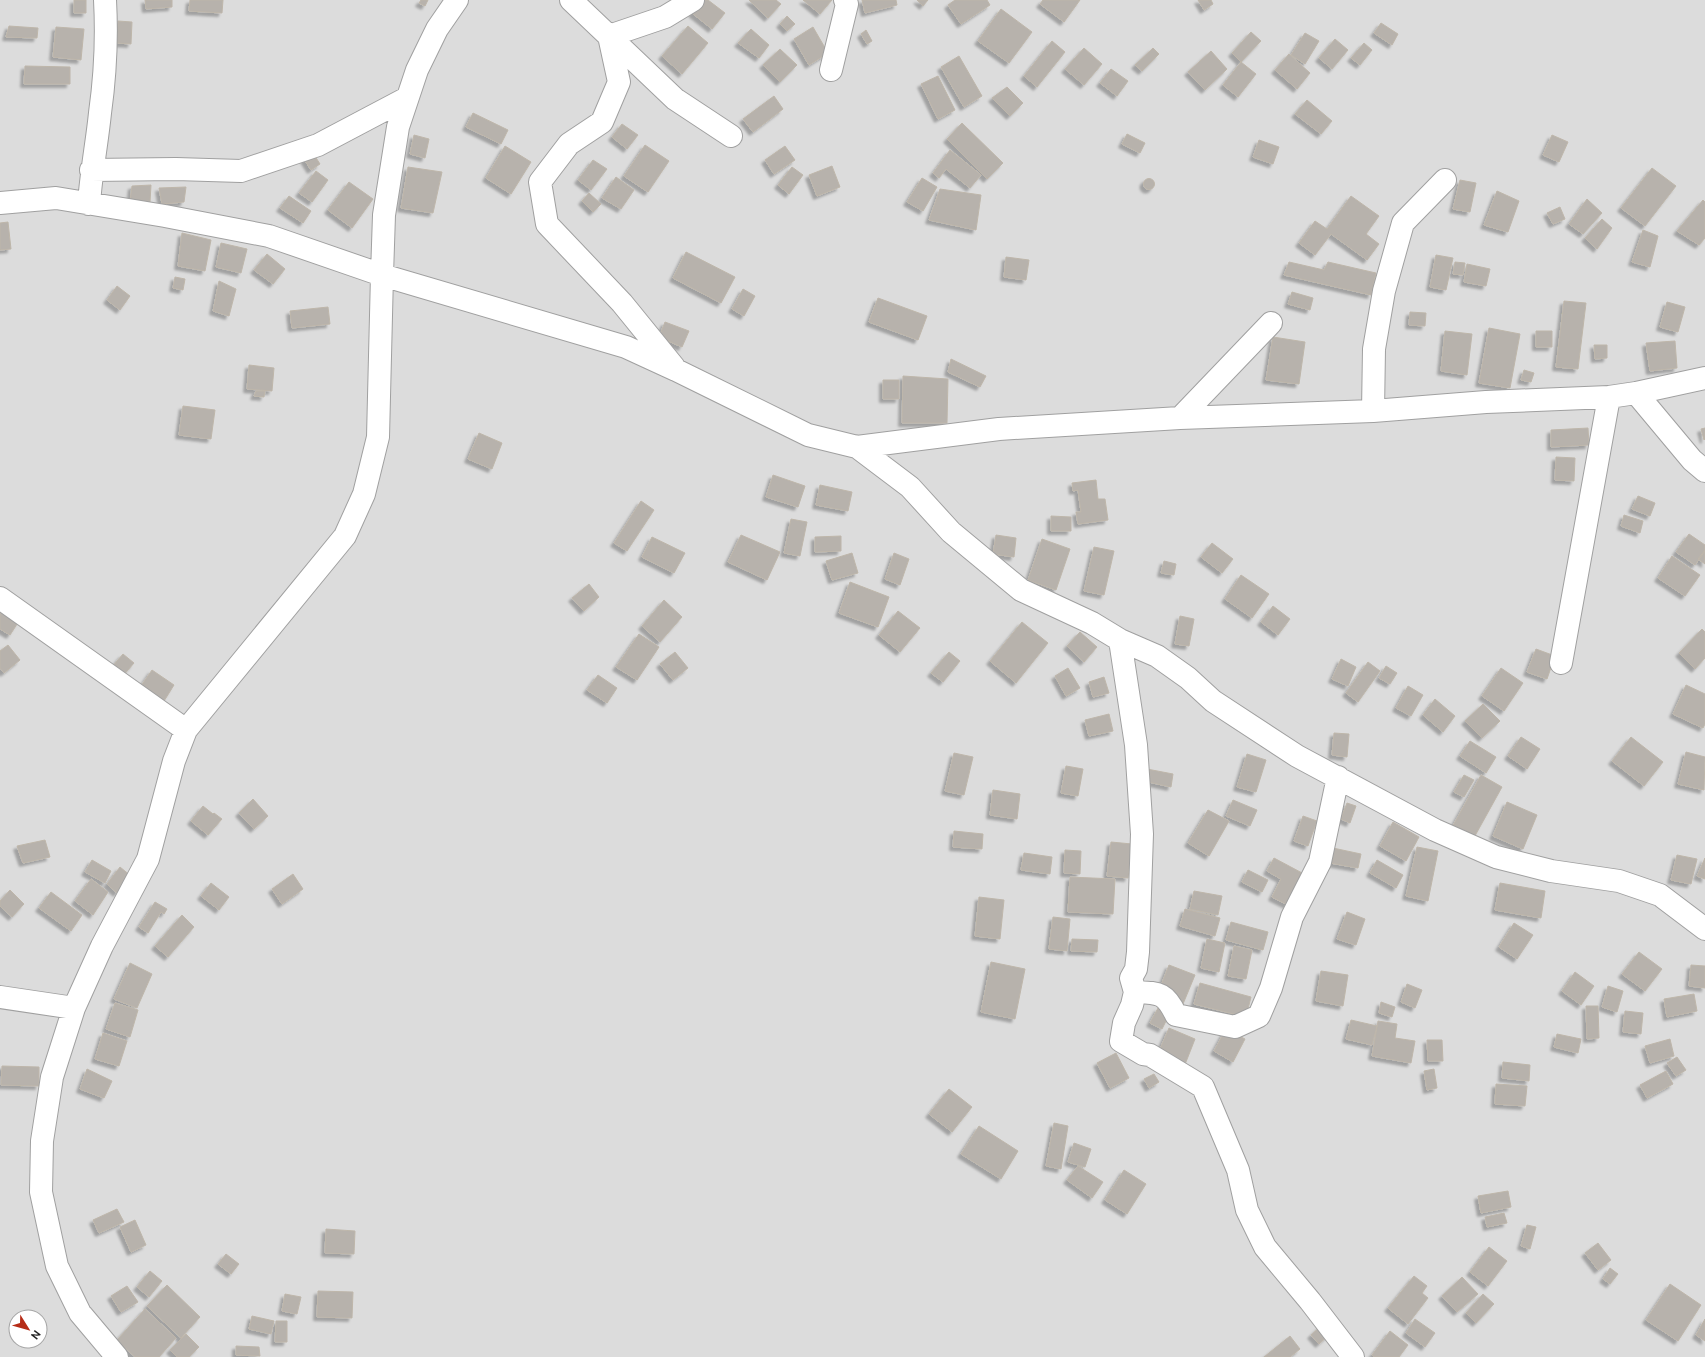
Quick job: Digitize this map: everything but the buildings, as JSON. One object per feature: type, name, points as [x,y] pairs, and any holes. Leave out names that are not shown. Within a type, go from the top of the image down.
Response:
[{"type":"street","points":[[89,204],[91,170],[100,112],[106,22],[105,0]]},
{"type":"street","points":[[117,1357],[80,1313],[57,1266],[41,1192],[42,1141],[52,1077],[74,1008],[102,946],[148,859],[174,761],[186,730],[346,536],[364,494],[378,437],[384,215],[398,127],[417,70],[437,29],[457,0]]},
{"type":"street","points":[[570,0],[675,99],[731,136]]},
{"type":"street","points":[[609,36],[665,17],[693,0]]},
{"type":"street","points":[[831,70],[847,4],[845,0]]},
{"type":"street","points":[[609,36],[620,82],[602,122],[569,144],[540,182],[547,224],[622,303],[676,370]]},
{"type":"street","points":[[91,170],[176,169],[241,171],[318,145],[407,98]]},
{"type":"street","points":[[1373,411],[1374,349],[1384,291],[1404,223],[1445,180]]},
{"type":"street","points":[[0,203],[56,198],[165,216],[269,236],[382,274],[626,347],[808,435],[857,447],[999,429],[1180,418],[1373,411],[1486,402],[1609,397],[1636,393],[1705,378]]},
{"type":"street","points":[[1180,418],[1271,323]]},
{"type":"street","points":[[1636,393],[1692,460],[1705,471]]},
{"type":"street","points":[[1561,663],[1609,397]]},
{"type":"street","points":[[857,447],[910,487],[951,532],[1021,590],[1092,623],[1120,640],[1157,656],[1188,678],[1213,701],[1297,756],[1435,830],[1496,857],[1551,871],[1619,881],[1660,895],[1705,929]]},
{"type":"street","points":[[0,598],[186,730]]},
{"type":"street","points":[[1120,640],[1136,745],[1142,834],[1138,952],[1136,969],[1130,978],[1135,992],[1132,1005],[1124,1023],[1120,1042],[1143,1054],[1150,1055],[1203,1087],[1238,1170],[1247,1210],[1265,1247],[1310,1301],[1353,1357]]},
{"type":"street","points":[[1135,992],[1157,993],[1170,1002],[1176,1015],[1235,1027],[1259,1016],[1271,988],[1292,917],[1320,862],[1338,777]]},
{"type":"street","points":[[0,997],[74,1008]]},
{"type":"shaded area","points":[[0,0],[1705,0],[1705,1357],[0,1357]]}]
